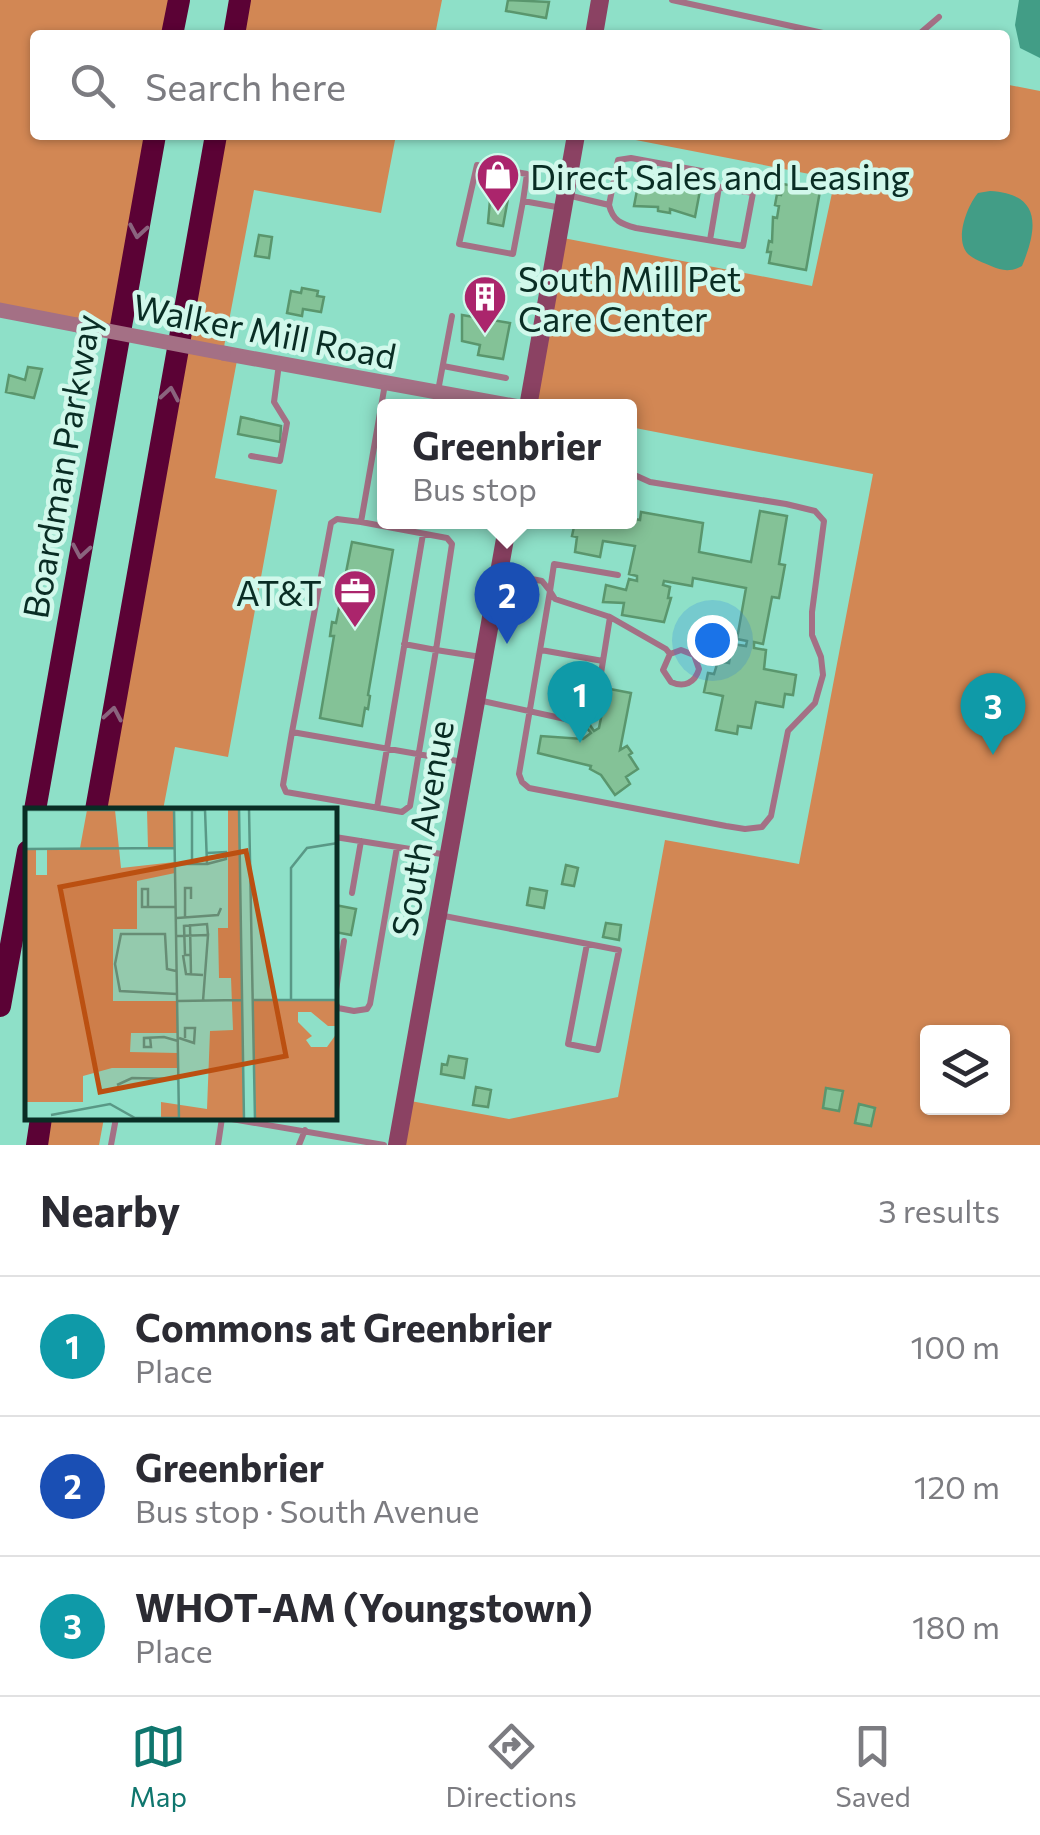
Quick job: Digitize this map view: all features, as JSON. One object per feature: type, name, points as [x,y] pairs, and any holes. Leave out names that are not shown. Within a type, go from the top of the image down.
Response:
[{"type":"highway","points":[[173,30],[179,0]]},
{"type":"highway","points":[[235,30],[240,0]]},
{"type":"highway","name":"Boardman Parkway","points":[[35,808],[154,140]]},
{"type":"highway","points":[[96,808],[215,140]]},
{"type":"highway","points":[[0,1006],[25,868]]},
{"type":"highway","points":[[36,1145],[42,1120]]},
{"type":"main road","points":[[595,30],[600,0]]},
{"type":"main road","points":[[529,399],[575,140]]},
{"type":"main road","name":"South Avenue","points":[[397,1145],[507,529]]},
{"type":"street","name":"Walker Mill Road","points":[[0,310],[478,399]]},
{"type":"lane","points":[[672,0],[809,30]]},
{"type":"lane","points":[[924,30],[939,17]]},
{"type":"lane","points":[[631,158],[707,172],[719,186],[753,193],[744,246],[620,223],[608,205],[618,160],[631,158]]},
{"type":"lane","points":[[478,165],[527,174],[522,201],[513,254],[459,244],[478,165]]},
{"type":"lane","points":[[710,240],[719,186]]},
{"type":"lane","points":[[522,201],[608,205]]},
{"type":"lane","points":[[438,392],[452,316]]},
{"type":"lane","points":[[251,456],[280,460],[287,423],[274,402],[279,363]]},
{"type":"lane","points":[[443,366],[506,378]]},
{"type":"lane","points":[[382,399],[385,383]]},
{"type":"lane","points":[[361,522],[377,429]]},
{"type":"lane","points":[[618,576],[554,564],[519,774],[522,782],[528,788],[745,829],[762,826],[771,816],[788,731],[815,704],[823,676],[812,635],[812,612],[824,521],[815,511],[786,504],[650,482],[637,476]]},
{"type":"lane","points":[[377,525],[337,518],[331,523],[283,784],[286,792],[402,812],[410,806],[452,544],[447,538],[397,529]]},
{"type":"lane","points":[[376,808],[423,534]]},
{"type":"lane","points":[[499,573],[542,581],[555,599],[610,618],[658,642],[670,654]]},
{"type":"lane","points":[[591,716],[610,618]]},
{"type":"lane","points":[[404,644],[484,658]]},
{"type":"lane","points":[[541,650],[603,662]]},
{"type":"lane","points":[[681,650],[694,655],[699,669],[692,682],[678,685],[666,676],[664,662],[670,654],[681,650]]},
{"type":"lane","points":[[476,700],[579,722]]},
{"type":"lane","points":[[292,732],[466,762]]},
{"type":"lane","points":[[338,838],[449,855]]},
{"type":"lane","points":[[352,892],[361,842]]},
{"type":"lane","points":[[338,1008],[354,1012],[370,1004],[396,847]]},
{"type":"lane","points":[[438,915],[619,950],[598,1050],[568,1044],[587,944]]},
{"type":"lane","points":[[338,980],[344,941]]},
{"type":"lane","points":[[110,1145],[116,1120]]},
{"type":"lane","points":[[218,1145],[224,1120]]},
{"type":"lane","points":[[238,1120],[384,1145]]},
{"type":"lane","points":[[299,1145],[305,1130]]},
{"type":"shaded area","points":[[0,0],[179,0],[173,30],[30,30],[30,140],[154,140],[120,333],[0,310]]},
{"type":"shaded area","points":[[240,0],[442,0],[436,30],[235,30]]},
{"type":"shaded area","points":[[1019,0],[1040,0],[1040,58],[1020,48],[1015,25]]},
{"type":"shaded area","points":[[1010,85],[1040,91],[1040,1145],[397,1145],[405,1100],[509,1119],[618,1097],[665,840],[799,864],[873,474],[637,428],[637,399],[529,399],[558,237],[812,286],[835,179],[636,140],[1010,140]]},
{"type":"shaded area","points":[[215,140],[395,140],[381,213],[254,190],[223,352],[238,355],[215,478],[277,490],[228,757],[175,747],[163,808],[96,808]]},
{"type":"shaded area","points":[[990,191],[1018,198],[1031,214],[1031,237],[1018,268],[995,268],[973,258],[964,248],[962,232],[970,206],[978,193]]},
{"type":"shaded area","points":[[41,1120],[104,1120],[99,1145],[37,1145]]},
{"type":"building","points":[[508,0],[549,2],[546,18],[506,11]]},
{"type":"building","points":[[641,169],[702,180],[695,217],[670,209],[670,213],[658,211],[658,207],[634,206]]},
{"type":"building","points":[[783,184],[820,191],[806,270],[769,263],[773,217],[777,218],[779,206],[775,205]]},
{"type":"building","name":"Direct Sales and Leasing","points":[[491,189],[509,193],[503,226],[488,223]]},
{"type":"building","points":[[259,235],[272,237],[269,258],[255,256]]},
{"type":"building","points":[[302,288],[318,291],[317,296],[324,297],[321,312],[303,309],[302,316],[287,313],[291,291],[301,293]]},
{"type":"building","name":"South Mill Pet Care Center","points":[[462,315],[510,323],[503,359],[478,355],[480,345],[462,341]]},
{"type":"building","points":[[28,367],[42,369],[34,398],[6,392],[9,375],[25,380]]},
{"type":"building","points":[[241,417],[281,426],[280,442],[238,434]]},
{"type":"building","points":[[760,511],[787,516],[779,564],[785,565],[779,598],[772,597],[763,644],[754,642],[754,648],[766,650],[764,669],[796,675],[793,695],[785,694],[783,707],[756,702],[751,728],[738,726],[737,734],[716,730],[723,696],[704,692],[708,673],[714,674],[718,661],[729,663],[732,644],[746,646],[747,641],[737,639],[746,588],[693,578],[692,586],[664,581],[663,585],[670,587],[671,598],[664,622],[622,615],[624,603],[603,602],[606,585],[626,590],[629,579],[637,581],[637,576],[629,574],[635,546],[603,541],[600,557],[575,552],[577,537],[572,536],[574,529],[637,529],[641,512],[703,523],[699,552],[751,562]]},
{"type":"building","name":"AT&T","points":[[352,542],[393,550],[362,726],[320,718],[334,636],[330,636],[332,622],[336,623]]},
{"type":"building","points":[[610,689],[631,693],[620,750],[627,746],[638,769],[626,777],[630,784],[615,795],[591,766],[538,753],[541,736],[583,739],[591,733],[564,701],[574,695],[594,731],[599,728]]},
{"type":"building","points":[[566,865],[578,868],[574,886],[562,884]]},
{"type":"building","points":[[530,888],[547,891],[544,908],[527,905]]},
{"type":"building","points":[[338,906],[356,909],[351,935],[338,933]]},
{"type":"building","points":[[606,923],[621,925],[619,940],[603,937]]},
{"type":"building","points":[[449,1056],[467,1059],[464,1078],[441,1074],[442,1064],[447,1065]]},
{"type":"building","points":[[476,1087],[491,1090],[488,1107],[473,1105]]},
{"type":"building","points":[[826,1088],[843,1091],[839,1111],[823,1108]]},
{"type":"building","points":[[859,1104],[875,1108],[871,1126],[855,1123]]},
{"type":"place","name":"Direct Sales and Leasing","points":[[498,213]]},
{"type":"place","name":"South Mill Pet Care Center","points":[[485,335]]},
{"type":"place","name":"AT&T","points":[[355,629]]},
{"type":"place","name":"Greenbrier","points":[[507,644]]},
{"type":"place","name":"Commons at Greenbrier","points":[[580,743]]},
{"type":"place","name":"WHOT-AM (Youngstown)","points":[[993,755]]}]
